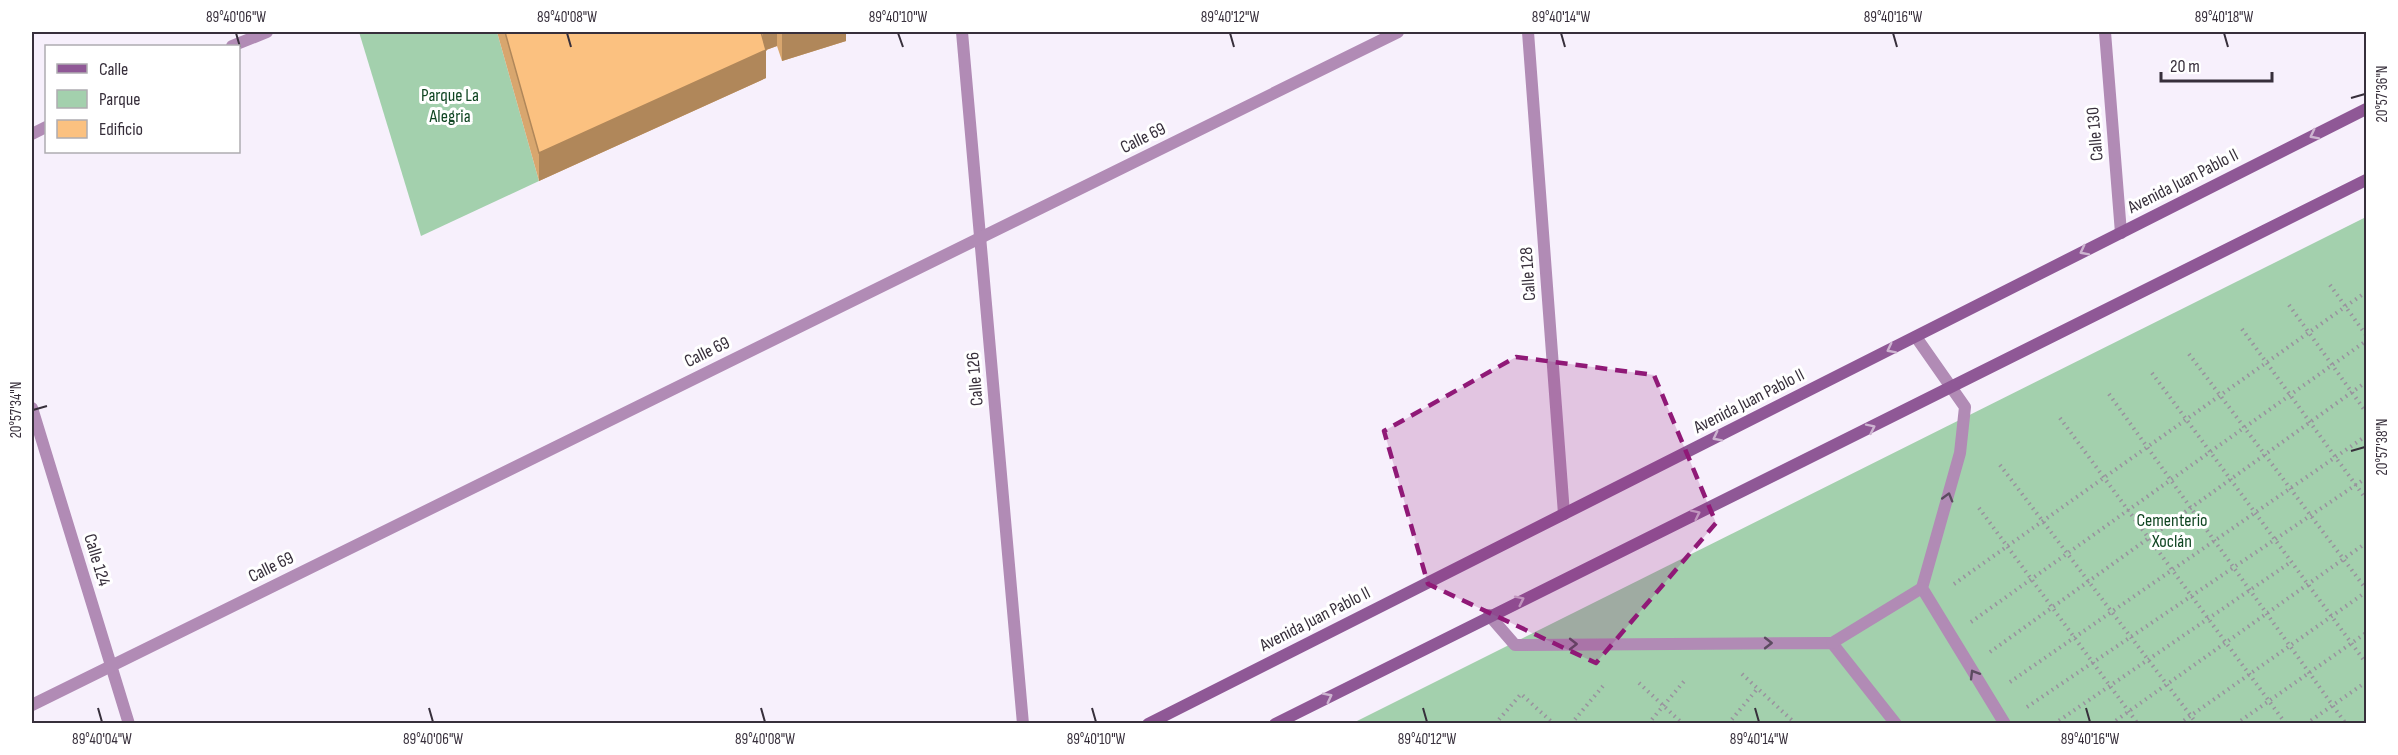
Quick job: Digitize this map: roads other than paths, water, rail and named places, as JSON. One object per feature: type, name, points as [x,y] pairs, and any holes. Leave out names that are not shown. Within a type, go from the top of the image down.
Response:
[{"type":"main road","name":"Avenida Juan Pablo II","points":[[1148,723],[2367,109]]},
{"type":"main road","points":[[1275,723],[1489,615],[1953,388],[2367,180]]},
{"type":"street","points":[[234,45],[267,32]]},
{"type":"street","name":"Calle 126","points":[[962,32],[1023,723]]},
{"type":"street","name":"Calle 69","points":[[32,705],[1398,32]]},
{"type":"street","name":"Calle 128","points":[[1528,32],[1564,514]]},
{"type":"street","name":"Calle 130","points":[[2105,32],[2121,233]]},
{"type":"street","points":[[1489,615],[1515,645],[1832,643],[1922,588],[1960,453],[1965,407],[1916,337]]},
{"type":"street","name":"Calle 124","points":[[32,408],[129,723]]},
{"type":"street","points":[[1922,588],[2005,723]]},
{"type":"street","points":[[1832,643],[1896,723]]},
{"type":"park label","name":"Parque La Alegria","points":[[450,106]]},
{"type":"park label","name":"Cementerio Xoclán","points":[[2172,530]]}]
